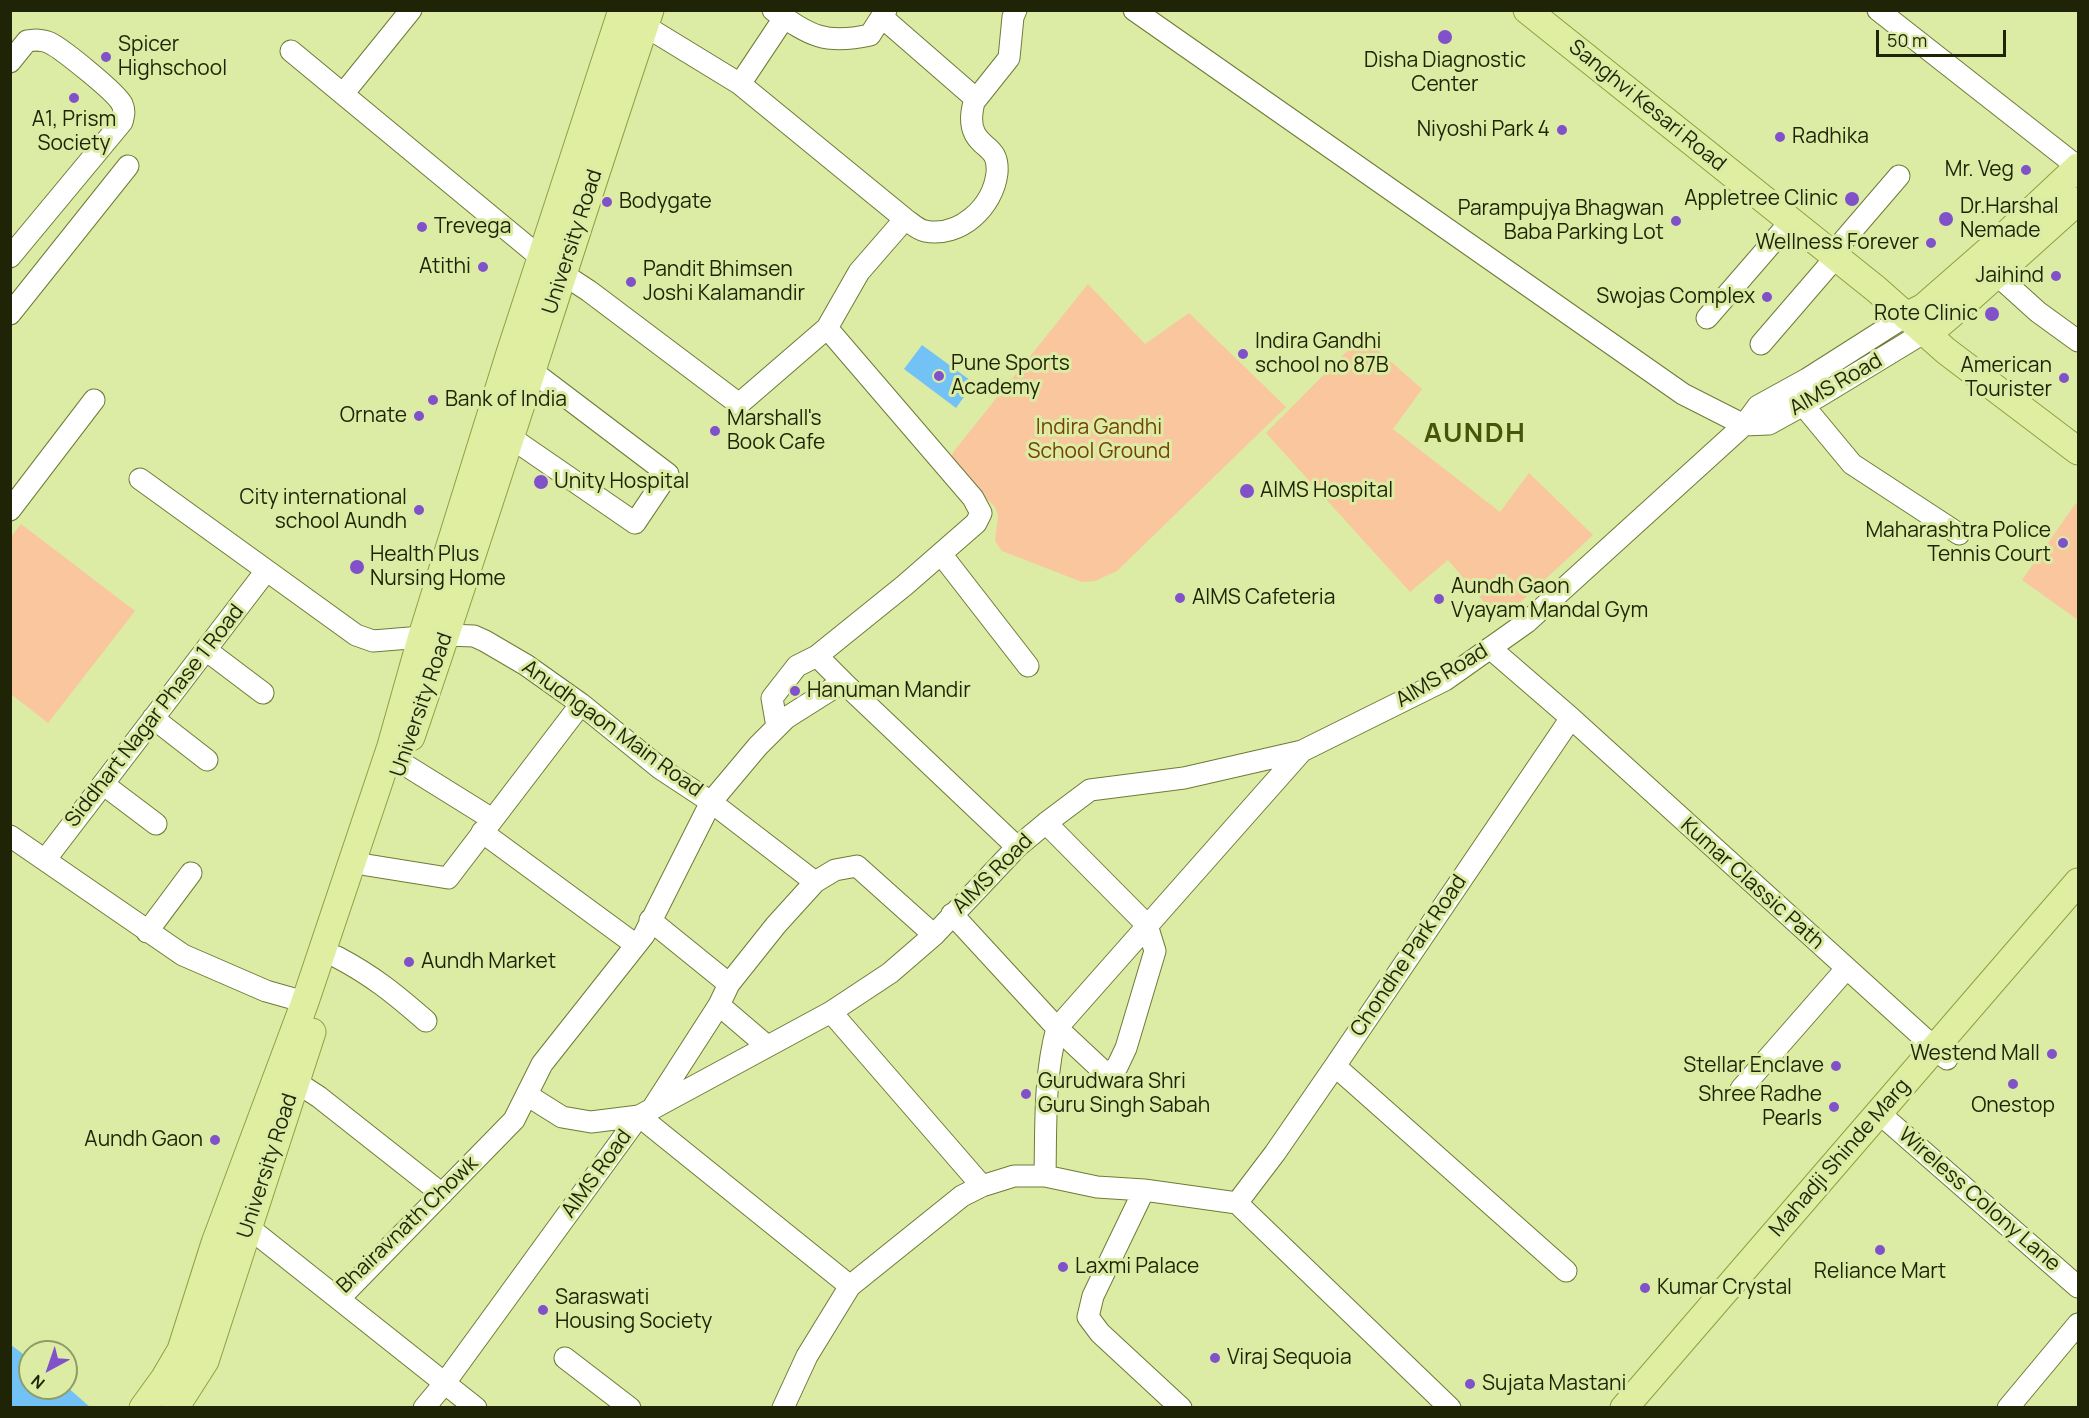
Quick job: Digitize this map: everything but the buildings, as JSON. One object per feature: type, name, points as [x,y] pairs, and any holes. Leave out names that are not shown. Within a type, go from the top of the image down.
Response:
[{"type":"main road","name":"Sanghvi Kesari Road","points":[[1527,10],[1791,221],[1840,249]]},
{"type":"main road","name":"Sanghvi Kesari Road","points":[[1557,10],[1924,320]]},
{"type":"main road","name":"University Road","points":[[143,1407],[175,1394],[205,1361],[237,1220],[305,1002],[402,763],[434,636],[540,257],[622,11]]},
{"type":"main road","name":"University Road","points":[[237,1220],[296,1082],[337,957],[391,746],[510,437],[648,18]]},
{"type":"main road","points":[[1924,320],[1996,244],[2078,167]]},
{"type":"main road","points":[[1924,320],[1997,275],[2079,201]]},
{"type":"main road","points":[[1924,320],[2079,429]]},
{"type":"main road","points":[[1924,320],[1946,351],[2079,451]]},
{"type":"main road","name":"Mahadji Shinde Marg","points":[[1941,1054],[2079,882]]},
{"type":"main road","name":"Mahadji Shinde Marg","points":[[1624,1407],[1941,1054],[2079,906]]},
{"type":"main road","name":"Mahadji Shinde Marg","points":[[1645,1407],[1885,1118]]},
{"type":"street","points":[[343,94],[411,10]]},
{"type":"street","points":[[974,102],[1009,58],[1013,17],[1016,10]]},
{"type":"street","points":[[1134,10],[1683,394],[1744,425]]},
{"type":"street","points":[[1878,10],[2078,167]]},
{"type":"street","points":[[622,11],[648,18],[740,84],[905,219],[923,231],[944,232],[958,228],[976,216],[989,196],[997,172],[994,152],[975,134],[971,115],[975,98],[884,14],[870,34],[847,40],[826,39],[802,31],[779,14],[740,84]]},
{"type":"street","points":[[10,62],[27,41],[38,40],[50,43],[83,68],[120,101],[125,112],[122,122],[10,257]]},
{"type":"street","points":[[291,51],[540,257]]},
{"type":"street","points":[[10,314],[129,166]]},
{"type":"street","points":[[1761,344],[1899,176]]},
{"type":"street","points":[[562,274],[589,291],[739,404],[827,328],[859,272],[905,219]]},
{"type":"street","points":[[1707,318],[1791,221]]},
{"type":"street","points":[[1997,275],[2038,312],[2079,341]]},
{"type":"street","name":"AIMS Road","points":[[1744,425],[1769,424],[1803,405],[1924,320]]},
{"type":"street","name":"AIMS Road","points":[[424,1407],[444,1384],[646,1112],[831,1012],[890,972],[934,935],[1017,847],[1090,790],[1184,778],[1302,751],[1444,680],[1527,622],[1744,425],[1758,406],[1924,320]]},
{"type":"street","points":[[777,727],[771,698],[797,666],[817,656],[941,554],[976,523],[981,513],[973,498],[827,328]]},
{"type":"street","points":[[510,437],[635,523],[668,474],[532,371]]},
{"type":"street","points":[[10,510],[94,400]]},
{"type":"street","points":[[1803,405],[1852,464],[1959,534]]},
{"type":"street","name":"Anudhgaon Main Road","points":[[140,479],[356,635],[373,641],[434,636],[474,636],[485,641],[526,665],[581,704],[661,769],[711,802],[644,935],[542,1065],[527,1095]]},
{"type":"street","points":[[941,554],[1028,666]]},
{"type":"street","name":"Siddhart Nagar Phase 1 Road","points":[[45,860],[266,572]]},
{"type":"street","points":[[1490,648],[1571,718]]},
{"type":"street","points":[[206,650],[263,693]]},
{"type":"street","points":[[817,656],[1017,847]]},
{"type":"street","points":[[815,882],[711,802],[758,746],[786,718],[843,682]]},
{"type":"street","points":[[360,863],[448,878],[581,704]]},
{"type":"street","points":[[153,718],[207,760]]},
{"type":"street","name":"Kumar Classic Path","points":[[1571,718],[1941,1054]]},
{"type":"street","name":"Chondhe Park Road","points":[[1237,1203],[1275,1153],[1335,1066],[1571,718]]},
{"type":"street","points":[[1045,1176],[1047,1089],[1051,1051],[1057,1028],[1302,751]]},
{"type":"street","points":[[402,763],[487,826],[636,945]]},
{"type":"street","points":[[103,784],[156,824]]},
{"type":"street","points":[[952,914],[1057,1028],[1103,1071],[1111,1071],[1117,1067],[1126,1048],[1155,951],[1147,925],[1046,823]]},
{"type":"street","points":[[10,836],[147,932],[192,960],[266,991],[305,1002]]},
{"type":"street","points":[[527,1095],[562,1117],[591,1122],[646,1112],[719,1005],[729,984],[776,925],[815,882],[835,870],[857,866],[934,935]]},
{"type":"street","points":[[147,932],[191,873]]},
{"type":"street","points":[[650,920],[729,984]]},
{"type":"street","points":[[337,957],[368,973],[426,1021]]},
{"type":"street","points":[[1741,1089],[1846,969]]},
{"type":"street","points":[[719,1005],[767,1046]]},
{"type":"street","points":[[831,1012],[982,1186]]},
{"type":"street","points":[[1335,1066],[1566,1271]]},
{"type":"street","points":[[296,1082],[336,1110],[442,1194]]},
{"type":"street","name":"Bhairavnath Chowk","points":[[237,1220],[339,1299],[514,1120],[527,1095]]},
{"type":"street","points":[[646,1112],[850,1287]]},
{"type":"street","name":"Wireless Colony Lane","points":[[1885,1118],[2079,1287]]},
{"type":"street","points":[[783,1407],[807,1356],[850,1287],[962,1196],[982,1186],[1014,1176],[1045,1176],[1097,1187],[1144,1190],[1237,1203],[1450,1407]]},
{"type":"street","points":[[1144,1190],[1093,1296],[1088,1317],[1100,1333],[1181,1407]]},
{"type":"street","points":[[339,1299],[476,1407]]},
{"type":"street","points":[[2008,1407],[2079,1324]]},
{"type":"street","points":[[565,1359],[630,1407]]},
{"type":"green space","name":"Indira Gandhi School Ground","points":[[1088,284],[1145,344],[1189,313],[1286,407],[1117,571],[1095,581],[1082,582],[1002,551],[995,541],[998,516],[995,507],[953,465],[950,459],[954,451]]},
{"type":"green space","points":[[1362,336],[1422,389],[1393,429],[1500,512],[1529,473],[1593,535],[1500,621],[1448,560],[1410,592],[1266,433]]},
{"type":"green space","name":"Maharashtra Police Tennis Court","points":[[2076,503],[2078,505],[2078,620],[2022,580]]},
{"type":"green space","points":[[21,524],[135,611],[48,723],[11,694],[11,537]]},
{"type":"water","name":"Pune Sports Academy","points":[[922,345],[974,383],[956,408],[904,369]]},
{"type":"water","points":[[11,1345],[18,1350],[18,1400],[78,1400],[78,1396],[90,1407],[11,1407]]},
{"type":"place","name":"Disha Diagnostic Center","points":[[1445,37]]},
{"type":"place","name":"Spicer Highschool","points":[[106,57]]},
{"type":"place","name":"A1, Prism Society","points":[[74,98]]},
{"type":"place","name":"Niyoshi Park 4","points":[[1562,130]]},
{"type":"place","name":"Radhika","points":[[1780,137]]},
{"type":"place","name":"Mr. Veg","points":[[2026,170]]},
{"type":"place","name":"Appletree Clinic","points":[[1852,199]]},
{"type":"place","name":"Bodygate","points":[[607,202]]},
{"type":"place","name":"Dr.Harshal Nemade","points":[[1946,219]]},
{"type":"place","name":"Parampujya Bhagwan Baba Parking Lot","points":[[1676,221]]},
{"type":"place","name":"Trevega","points":[[422,227]]},
{"type":"place","name":"Wellness Forever","points":[[1931,243]]},
{"type":"place","name":"Atithi","points":[[483,267]]},
{"type":"place","name":"Jaihind","points":[[2056,276]]},
{"type":"place","name":"Pandit Bhimsen Joshi Kalamandir","points":[[631,282]]},
{"type":"place","name":"Swojas Complex","points":[[1767,297]]},
{"type":"place","name":"Rote Clinic","points":[[1992,314]]},
{"type":"place","name":"Indira Gandhi school no 87B","points":[[1243,354]]},
{"type":"place","name":"Pune Sports Academy","points":[[939,376]]},
{"type":"place","name":"American Tourister","points":[[2064,378]]},
{"type":"place","name":"Bank of India","points":[[433,400]]},
{"type":"place","name":"Ornate","points":[[419,416]]},
{"type":"place","name":"Marshall's Book Cafe","points":[[715,431]]},
{"type":"place","name":"Unity Hospital","points":[[541,482]]},
{"type":"place","name":"AIMS Hospital","points":[[1247,491]]},
{"type":"place","name":"City international school Aundh","points":[[419,510]]},
{"type":"place","name":"Maharashtra Police Tennis Court","points":[[2063,543]]},
{"type":"place","name":"Health Plus Nursing Home","points":[[357,567]]},
{"type":"place","name":"AIMS Cafeteria","points":[[1180,598]]},
{"type":"place","name":"Aundh Gaon Vyayam Mandal Gym","points":[[1439,599]]},
{"type":"place","name":"Hanuman Mandir","points":[[795,691]]},
{"type":"place","name":"Aundh Market","points":[[409,962]]},
{"type":"place","name":"Westend Mall","points":[[2052,1054]]},
{"type":"place","name":"Stellar Enclave","points":[[1836,1066]]},
{"type":"place","name":"Onestop","points":[[2013,1084]]},
{"type":"place","name":"Gurudwara Shri Guru Singh Sabah","points":[[1026,1094]]},
{"type":"place","name":"Shree Radhe Pearls","points":[[1834,1107]]},
{"type":"place","name":"Aundh Gaon","points":[[215,1140]]},
{"type":"place","name":"Reliance Mart","points":[[1880,1250]]},
{"type":"place","name":"Laxmi Palace","points":[[1063,1267]]},
{"type":"place","name":"Kumar Crystal","points":[[1645,1288]]},
{"type":"place","name":"Saraswati Housing Society","points":[[543,1310]]},
{"type":"place","name":"Viraj Sequoia","points":[[1215,1358]]},
{"type":"place","name":"Sujata Mastani","points":[[1470,1384]]},
{"type":"district","name":"AUNDH","points":[[1475,434]]}]
